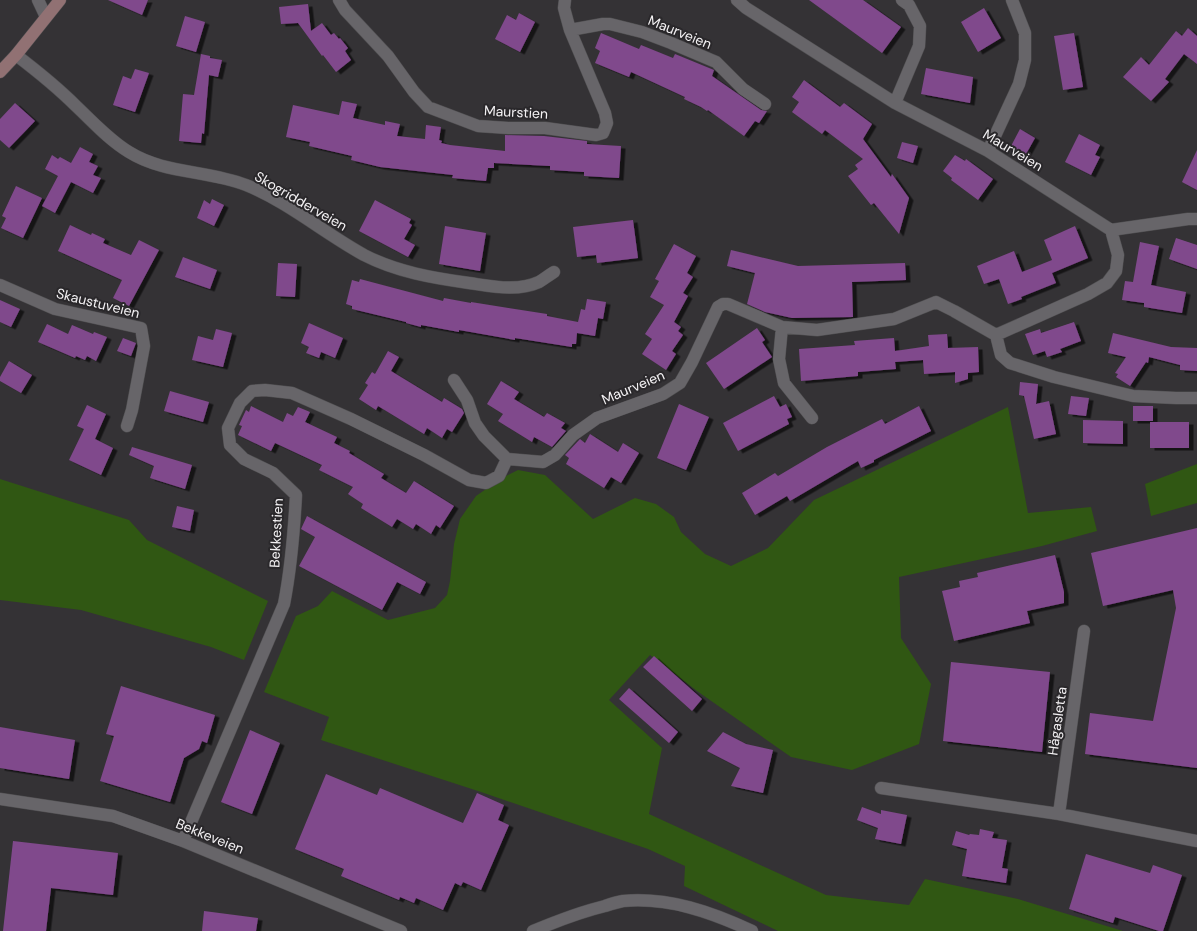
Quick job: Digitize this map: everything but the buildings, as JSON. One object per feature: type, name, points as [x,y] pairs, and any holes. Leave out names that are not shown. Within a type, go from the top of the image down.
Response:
[{"type":"street","points":[[38,0],[46,17]]},
{"type":"street","points":[[0,72],[16,55],[60,0]]},
{"type":"street","name":"Maurstien","points":[[339,0],[345,10],[388,56],[414,92],[428,108],[478,126],[545,128],[596,135],[603,132],[607,123],[605,113],[570,30],[564,8],[566,0]]},
{"type":"street","name":"Maurveien","points":[[737,0],[746,8],[895,103],[988,151],[1111,230]]},
{"type":"street","points":[[895,103],[919,46],[920,26],[909,4],[902,0]]},
{"type":"street","points":[[988,151],[1019,84],[1025,60],[1025,33],[1012,0]]},
{"type":"street","name":"Maurveien","points":[[570,30],[610,24],[642,32],[671,43],[716,62],[743,89],[765,104]]},
{"type":"street","name":"Skogridderveien","points":[[16,55],[47,79],[114,141],[133,154],[150,162],[164,166],[219,177],[246,185],[299,214],[352,248],[387,265],[414,274],[436,279],[507,287],[535,283],[554,272]]},
{"type":"street","points":[[1197,219],[1111,230],[1118,255],[1116,271],[1107,283],[1088,294],[996,335],[1001,354],[1010,363],[1054,377],[1133,396],[1197,398]]},
{"type":"street","name":"Skaustuveien","points":[[0,285],[55,309],[141,328],[144,346],[132,410],[127,426]]},
{"type":"street","name":"Maurveien","points":[[508,459],[543,462],[555,455],[573,435],[597,418],[663,394],[680,383],[692,362],[718,307],[723,304],[737,307],[782,327],[817,330],[894,319],[936,302],[996,335]]},
{"type":"street","points":[[782,327],[779,359],[784,383],[812,418]]},
{"type":"street","points":[[454,380],[467,400],[475,423],[484,436],[508,459]]},
{"type":"street","name":"Bekkestien","points":[[183,842],[284,604],[288,581],[296,495],[273,473],[244,459],[230,445],[228,428],[240,403],[252,391],[265,390],[292,393],[358,422],[424,455],[469,480],[486,483],[499,476],[508,459]]},
{"type":"street","name":"Hågasletta","points":[[1060,814],[1084,631]]},
{"type":"street","points":[[881,788],[1060,814],[1197,841]]},
{"type":"street","name":"Bekkeveien","points":[[0,799],[113,816],[183,842],[401,931]]},
{"type":"street","points":[[533,931],[582,912],[622,902],[651,900],[685,905],[733,922],[752,931]]},
{"type":"green space","points":[[1008,407],[1028,513],[1091,507],[1097,531],[1042,546],[899,577],[901,638],[931,684],[919,744],[852,770],[791,757],[697,691],[650,655],[609,700],[662,748],[649,814],[826,895],[909,905],[925,879],[1018,899],[1123,931],[778,931],[684,886],[685,866],[648,849],[481,792],[321,740],[329,717],[264,692],[296,616],[318,606],[332,591],[388,620],[435,608],[447,595],[454,544],[460,519],[476,496],[502,478],[518,470],[545,475],[593,519],[635,498],[656,504],[674,517],[681,532],[705,554],[731,566],[768,548],[814,500]]},
{"type":"green space","points":[[1197,464],[1197,503],[1151,516],[1145,484]]},
{"type":"green space","points":[[0,479],[129,520],[147,540],[268,601],[244,660],[211,647],[81,610],[0,600]]}]
